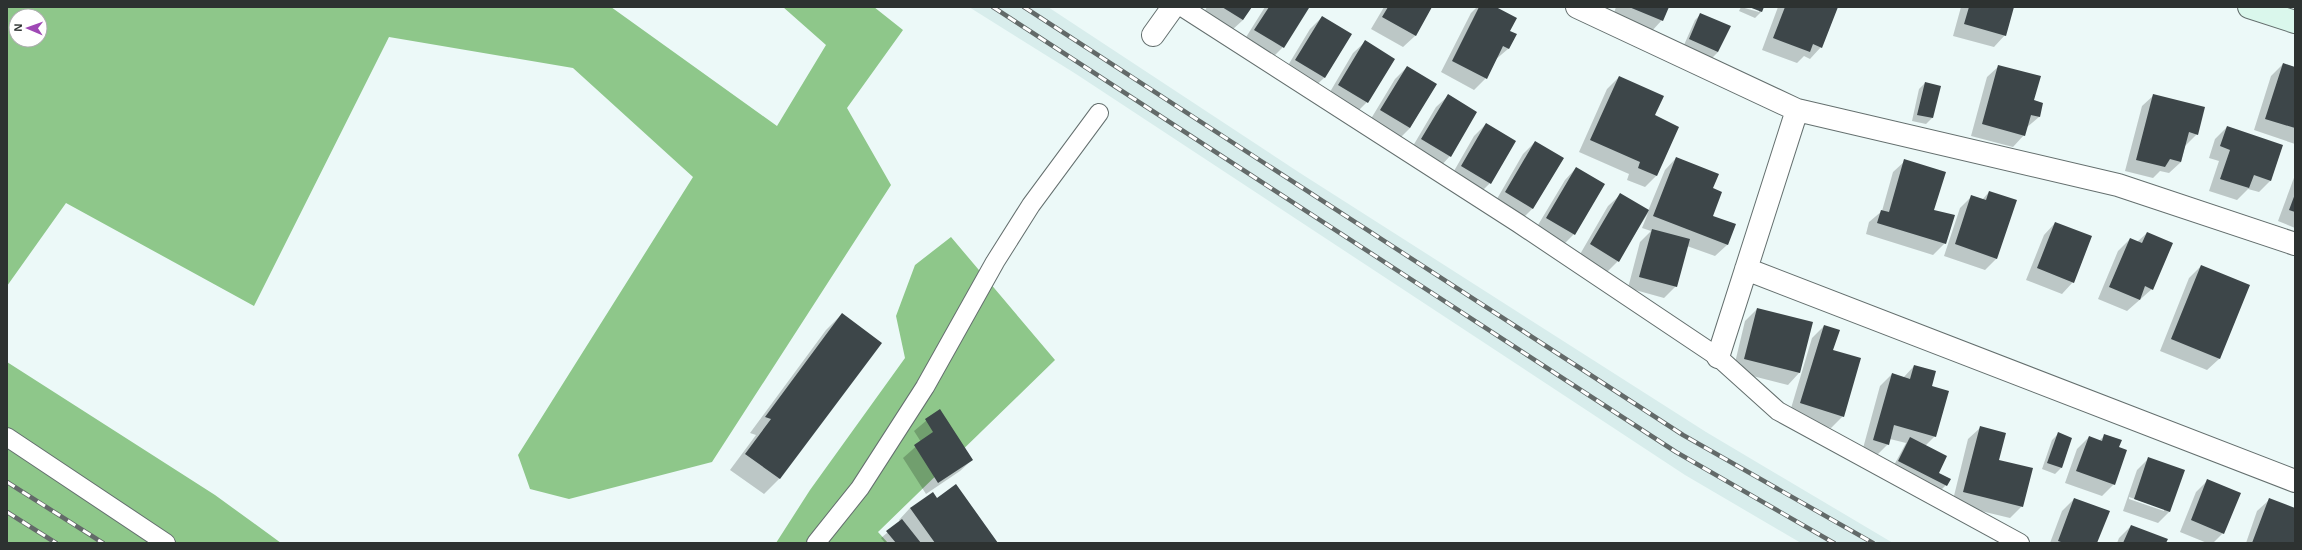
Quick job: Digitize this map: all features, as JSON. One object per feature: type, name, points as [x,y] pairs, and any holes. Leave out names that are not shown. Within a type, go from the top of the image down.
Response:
[{"type":"main road","points":[[2249,7],[2295,22]]},
{"type":"street","points":[[1153,36],[1173,7]]},
{"type":"street","points":[[1577,7],[1796,110],[2118,185],[2295,244]]},
{"type":"street","points":[[1718,357],[1796,110]]},
{"type":"street","points":[[1746,269],[2295,481]]},
{"type":"lane","points":[[1182,7],[1511,219],[1718,357],[1778,411],[2020,543]]},
{"type":"lane","points":[[816,543],[860,488],[925,387],[995,262],[1019,224],[1099,113]]},
{"type":"lane","points":[[7,437],[166,543]]},
{"type":"shaded area","points":[[969,7],[1048,7],[1300,173],[1706,432],[1893,543],[1801,543],[1685,475],[1076,74]]},
{"type":"green space","points":[[7,7],[611,7],[777,126],[826,45],[783,7],[874,7],[903,30],[847,108],[891,185],[712,462],[569,499],[530,489],[518,455],[693,177],[573,68],[389,37],[254,306],[66,203],[7,286]]},
{"type":"green space","points":[[951,237],[1055,360],[878,532],[888,543],[776,543],[810,490],[905,358],[896,316],[915,265]]},
{"type":"green space","points":[[7,362],[215,495],[281,543],[7,543]]},
{"type":"building","points":[[1222,7],[1252,7],[1243,20]]},
{"type":"building","points":[[1269,7],[1309,8],[1284,48],[1254,30]]},
{"type":"building","points":[[1388,7],[1432,7],[1416,36],[1382,17]]},
{"type":"building","points":[[1479,7],[1496,7],[1517,18],[1510,31],[1517,34],[1509,49],[1503,46],[1487,79],[1452,61]]},
{"type":"building","points":[[1629,7],[1669,7],[1663,21]]},
{"type":"building","points":[[1749,7],[1764,7],[1762,12]]},
{"type":"building","points":[[1785,7],[1838,7],[1822,48],[1813,44],[1810,52],[1773,38]]},
{"type":"building","points":[[1969,7],[2014,7],[2006,36],[1964,24]]},
{"type":"building","points":[[1700,13],[1731,26],[1718,52],[1689,39]]},
{"type":"building","points":[[1322,16],[1352,34],[1325,78],[1295,60]]},
{"type":"building","points":[[1365,40],[1395,59],[1368,103],[1338,85]]},
{"type":"building","points":[[2283,63],[2295,67],[2295,128],[2265,119]]},
{"type":"building","points":[[1998,65],[2041,76],[2034,100],[2043,103],[2040,117],[2031,115],[2025,136],[1982,124]]},
{"type":"building","points":[[1407,66],[1437,84],[1410,128],[1380,110]]},
{"type":"building","points":[[1619,76],[1664,96],[1655,115],[1679,127],[1657,176],[1638,168],[1640,162],[1590,140]]},
{"type":"building","points":[[1925,82],[1941,86],[1933,118],[1917,115]]},
{"type":"building","points":[[1448,94],[1477,112],[1451,157],[1421,139]]},
{"type":"building","points":[[2153,94],[2205,107],[2198,135],[2189,132],[2181,162],[2170,159],[2165,167],[2136,160]]},
{"type":"building","points":[[1486,123],[1516,141],[1491,184],[1461,166]]},
{"type":"building","points":[[2227,126],[2283,145],[2271,181],[2254,175],[2249,188],[2220,179],[2230,150],[2220,146]]},
{"type":"building","points":[[1535,141],[1564,158],[1533,209],[1505,192]]},
{"type":"building","points":[[1676,157],[1719,174],[1713,188],[1722,192],[1713,216],[1736,224],[1728,245],[1653,216]]},
{"type":"building","points":[[1904,159],[1946,172],[1934,210],[1955,215],[1946,244],[1877,223],[1881,210],[1889,212]]},
{"type":"building","points":[[1576,167],[1605,184],[1575,235],[1546,218]]},
{"type":"building","points":[[1989,191],[2017,200],[1997,259],[1955,244],[1971,195],[1986,200]]},
{"type":"building","points":[[1620,193],[1649,210],[1619,262],[1590,244]]},
{"type":"building","points":[[2295,194],[2295,212],[2289,210]]},
{"type":"building","points":[[2055,222],[2092,236],[2074,283],[2037,268]]},
{"type":"building","points":[[1652,229],[1690,239],[1677,287],[1639,277]]},
{"type":"building","points":[[2147,232],[2173,243],[2153,290],[2145,286],[2140,300],[2109,287],[2130,238],[2142,243]]},
{"type":"building","points":[[2201,265],[2250,285],[2220,359],[2171,339]]},
{"type":"building","points":[[1757,308],[1813,322],[1800,373],[1744,359]]},
{"type":"building","points":[[842,313],[882,343],[780,479],[745,454],[771,419],[765,417]]},
{"type":"building","points":[[1824,325],[1840,330],[1833,350],[1861,358],[1844,417],[1800,403]]},
{"type":"building","points":[[1914,365],[1936,371],[1932,386],[1949,391],[1936,437],[1894,425],[1889,445],[1873,440],[1892,373],[1910,379]]},
{"type":"building","points":[[940,409],[973,460],[938,483],[914,445],[933,432],[925,419]]},
{"type":"building","points":[[1980,426],[2006,433],[1999,460],[2033,468],[2023,507],[1963,492]]},
{"type":"building","points":[[2058,432],[2072,438],[2062,468],[2047,463]]},
{"type":"building","points":[[2104,434],[2122,440],[2119,447],[2127,450],[2115,485],[2076,471],[2089,436],[2102,441]]},
{"type":"building","points":[[1910,437],[1947,456],[1939,473],[1951,479],[1947,486],[1898,461]]},
{"type":"building","points":[[2148,457],[2185,470],[2170,512],[2134,499]]},
{"type":"building","points":[[2207,479],[2241,493],[2224,534],[2191,520]]},
{"type":"building","points":[[956,484],[998,543],[935,543],[910,508],[933,492],[937,498]]},
{"type":"building","points":[[2074,498],[2110,511],[2097,543],[2064,543],[2058,541]]},
{"type":"building","points":[[2269,498],[2295,508],[2295,543],[2252,543]]},
{"type":"building","points":[[902,519],[921,543],[896,543],[886,531]]},
{"type":"building","points":[[2131,525],[2168,539],[2166,543],[2123,543]]},
{"type":"railway","points":[[993,7],[1676,452],[1834,543]]},
{"type":"railway","points":[[1024,7],[1683,435],[1873,543]]},
{"type":"railway","points":[[7,482],[103,543]]},
{"type":"railway","points":[[7,512],[56,543]]}]
